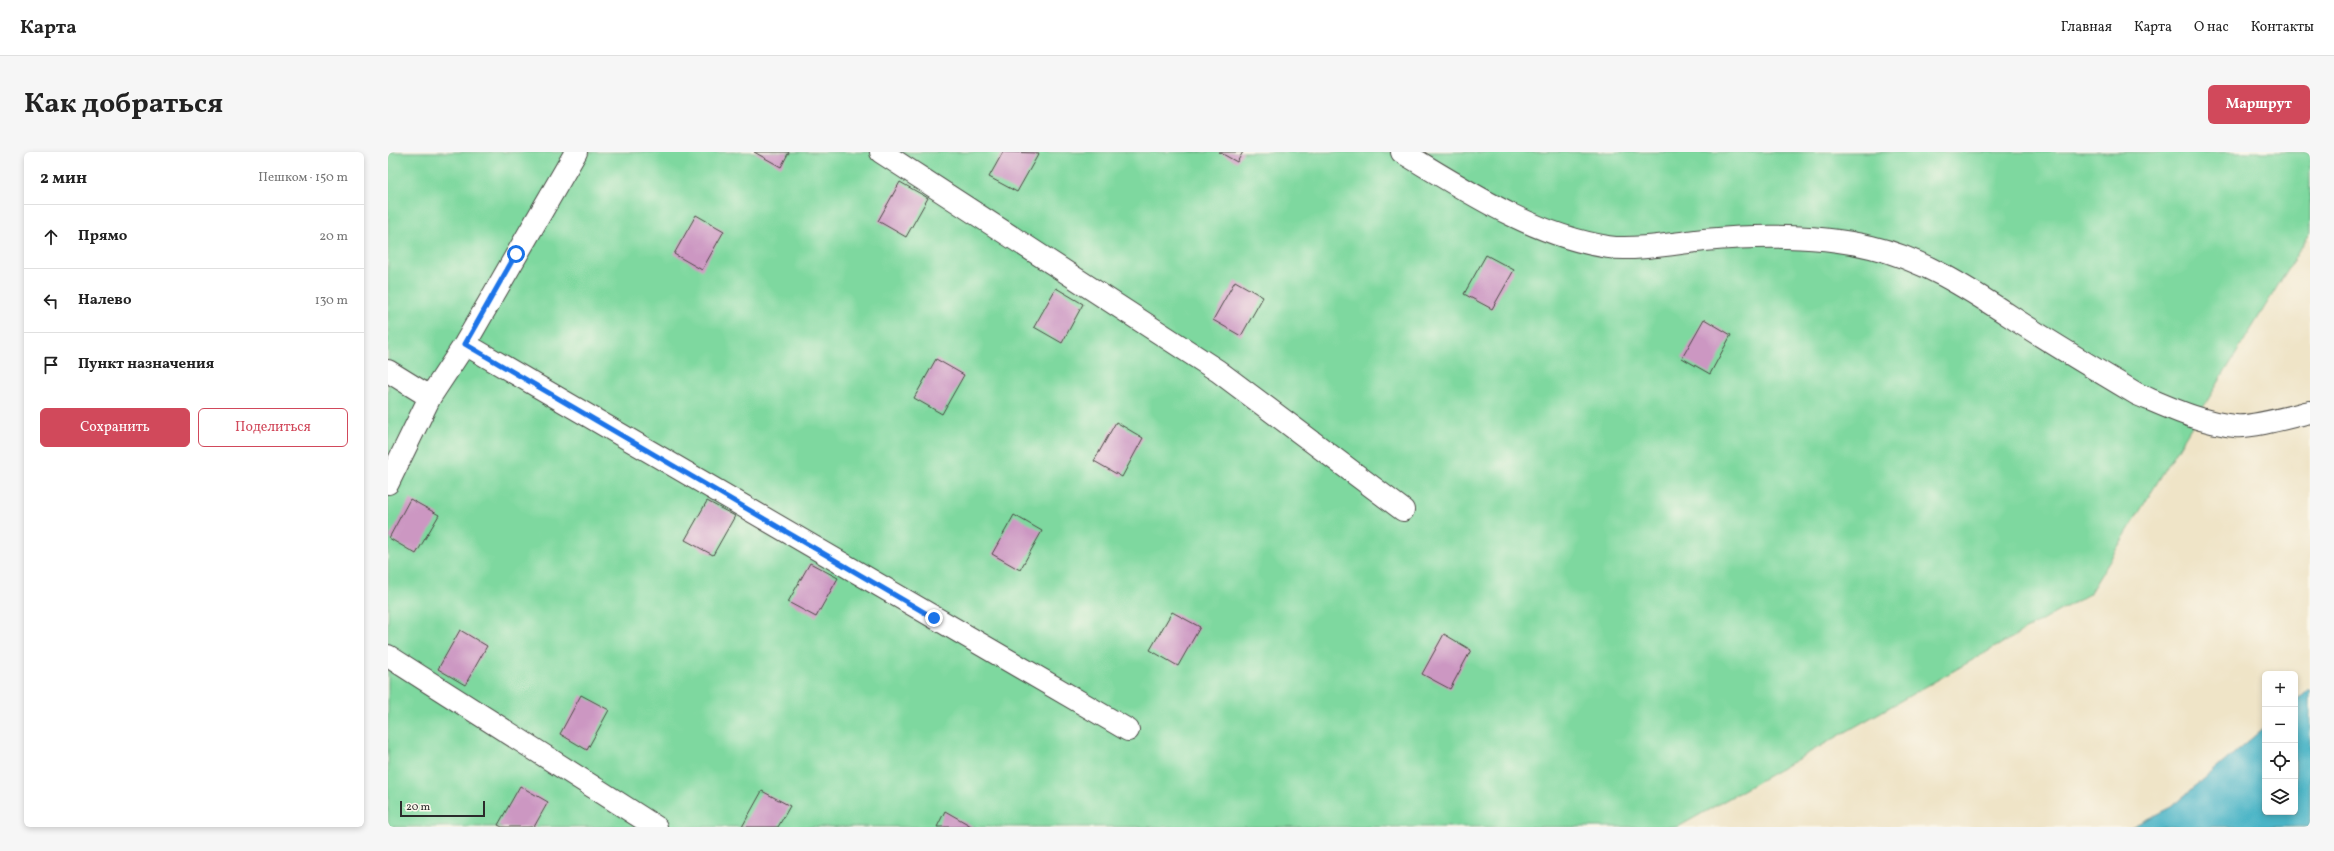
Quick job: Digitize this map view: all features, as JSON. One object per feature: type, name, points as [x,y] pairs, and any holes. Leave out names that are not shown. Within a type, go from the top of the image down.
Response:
[{"type":"street","points":[[388,484],[430,397],[465,344],[576,152]]},
{"type":"street","points":[[881,152],[1218,371],[1403,510]]},
{"type":"street","points":[[1402,152],[1499,210],[1565,237],[1610,248],[1664,245],[1736,237],[1776,237],[1845,242],[1905,256],[1962,286],[2137,394],[2203,420],[2237,426],[2310,412]]},
{"type":"street","points":[[465,344],[1128,730]]},
{"type":"street","points":[[388,371],[430,397]]},
{"type":"street","points":[[388,656],[656,827]]},
{"type":"green space","points":[[388,152],[2310,152],[2310,233],[2089,594],[1678,827],[388,827]]},
{"type":"water","points":[[2310,689],[2310,827],[2131,827],[2171,807],[2262,730],[2262,815],[2298,815],[2298,699]]},
{"type":"building","points":[[754,152],[789,152],[781,167]]},
{"type":"building","points":[[1003,152],[1039,153],[1017,192],[989,177]]},
{"type":"building","points":[[1219,152],[1243,152],[1237,162]]},
{"type":"building","points":[[900,182],[928,198],[906,237],[878,221]]},
{"type":"building","points":[[696,215],[724,231],[702,270],[674,254]]},
{"type":"building","points":[[1486,255],[1514,270],[1492,309],[1464,294]]},
{"type":"building","points":[[1235,281],[1263,297],[1241,336],[1213,320]]},
{"type":"building","points":[[1056,288],[1083,304],[1062,343],[1034,327]]},
{"type":"building","points":[[1704,319],[1731,335],[1710,374],[1682,358]]},
{"type":"building","points":[[936,359],[964,375],[942,414],[914,398]]},
{"type":"building","points":[[1116,422],[1143,438],[1122,477],[1094,461]]},
{"type":"building","points":[[410,499],[439,515],[416,554],[389,538]]},
{"type":"building","points":[[707,501],[735,516],[713,555],[685,540]]},
{"type":"building","points":[[1014,515],[1042,531],[1020,570],[992,554]]},
{"type":"building","points":[[810,563],[838,578],[816,617],[788,602]]},
{"type":"building","points":[[1172,612],[1200,627],[1178,666],[1150,650]]},
{"type":"building","points":[[460,630],[487,646],[465,685],[438,669]]},
{"type":"building","points":[[1444,634],[1471,650],[1450,689],[1422,674]]},
{"type":"building","points":[[581,695],[609,710],[587,750],[560,734]]},
{"type":"building","points":[[520,786],[548,802],[534,827],[502,827],[498,825]]},
{"type":"building","points":[[762,791],[790,806],[778,827],[742,827]]},
{"type":"building","points":[[945,811],[973,827],[937,827]]},
{"type":"route","points":[[516,254],[465,344],[934,618]]}]
